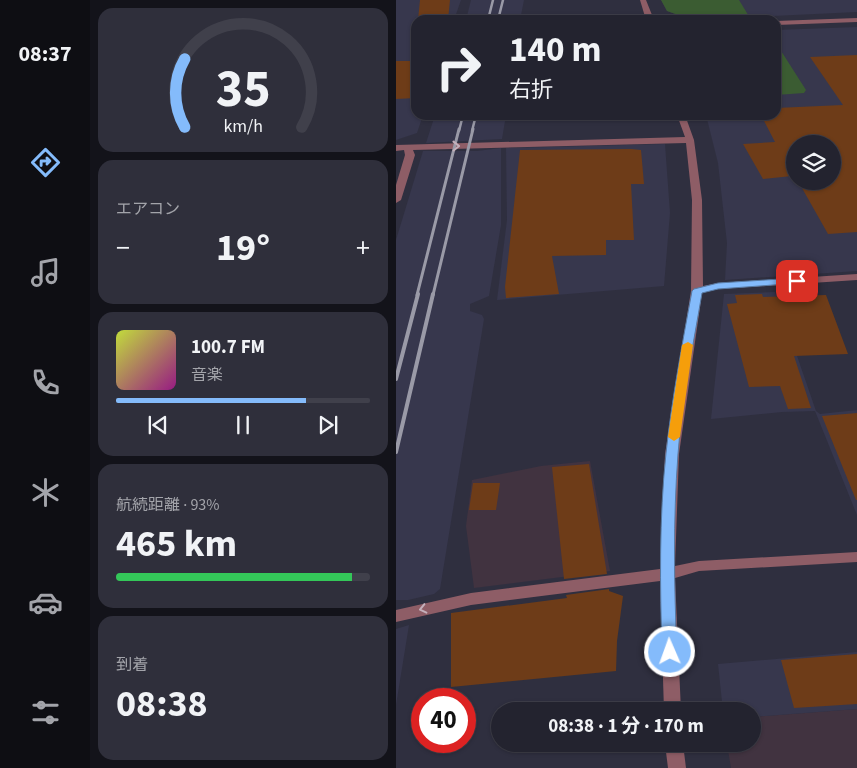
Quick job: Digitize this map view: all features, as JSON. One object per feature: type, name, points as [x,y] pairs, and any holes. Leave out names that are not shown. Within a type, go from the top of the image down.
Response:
[{"type":"street","points":[[642,0],[648,15]]},
{"type":"street","points":[[781,23],[857,20]]},
{"type":"street","points":[[672,702],[667,574],[672,454],[697,291],[697,200],[690,140],[684,120]]},
{"type":"street","points":[[396,148],[690,140]]},
{"type":"street","points":[[396,200],[410,155],[408,148]]},
{"type":"street","points":[[697,291],[718,286],[857,277]]},
{"type":"street","points":[[396,616],[471,599],[667,574],[699,566],[857,558]]},
{"type":"street","points":[[675,752],[677,768]]},
{"type":"shaded area","points":[[396,0],[461,0],[456,15],[411,15],[411,120],[421,120],[417,133],[396,140]]},
{"type":"shaded area","points":[[471,0],[524,0],[521,15],[467,15]]},
{"type":"shaded area","points":[[661,0],[857,0],[857,12],[781,16],[678,15],[667,11]]},
{"type":"shaded area","points":[[857,27],[857,271],[725,280],[727,243],[718,163],[707,120],[781,120],[781,30]]},
{"type":"shaded area","points":[[433,120],[505,120],[502,139],[426,143]]},
{"type":"shaded area","points":[[665,144],[670,213],[664,286],[497,300],[507,220],[506,148]]},
{"type":"shaded area","points":[[501,148],[501,225],[489,296],[470,304],[470,311],[482,315],[484,319],[440,589],[434,594],[408,600],[396,600],[396,240],[423,151],[477,151]]},
{"type":"shaded area","points":[[775,292],[816,411],[820,414],[857,410],[857,515],[815,411],[782,412],[711,419],[724,294]]},
{"type":"shaded area","points":[[590,461],[610,571],[474,588],[466,526],[472,480],[541,466]]},
{"type":"shaded area","points":[[409,625],[396,705],[396,629]]},
{"type":"shaded area","points":[[857,652],[857,709],[761,716],[761,702],[722,702],[718,664]]},
{"type":"shaded area","points":[[857,709],[857,768],[731,768],[728,752],[761,752],[761,716]]},
{"type":"green space","points":[[661,0],[739,0],[748,15],[678,15],[667,11]]},
{"type":"green space","points":[[781,51],[806,90],[804,93],[781,95]]},
{"type":"building","points":[[420,0],[450,0],[448,15],[418,15]]},
{"type":"building","points":[[857,55],[857,232],[828,234],[803,190],[841,190],[841,135],[786,135],[786,177],[763,179],[743,144],[775,142],[764,120],[781,120],[781,108],[843,105],[810,57]]},
{"type":"building","points":[[396,61],[411,61],[411,98],[396,99]]},
{"type":"building","points":[[520,150],[641,150],[644,184],[631,184],[634,240],[606,240],[606,255],[552,256],[559,294],[506,298],[505,287]]},
{"type":"building","points":[[762,294],[763,297],[826,295],[848,354],[794,356],[811,408],[788,409],[780,386],[749,387],[727,304],[737,303],[735,295]]},
{"type":"building","points":[[857,413],[857,500],[856,500],[822,416]]},
{"type":"building","points":[[589,464],[607,574],[564,579],[552,467]]},
{"type":"building","points":[[473,483],[500,483],[496,510],[469,510]]},
{"type":"building","points":[[609,589],[609,591],[623,596],[617,641],[616,671],[451,687],[451,613],[567,598],[566,595]]},
{"type":"building","points":[[857,654],[857,704],[794,708],[781,660]]},
{"type":"railway","points":[[489,15],[493,0]]},
{"type":"railway","points":[[499,15],[503,0]]},
{"type":"railway","points":[[459,131],[462,120]]},
{"type":"railway","points":[[472,131],[475,120]]},
{"type":"railway","points":[[417,295],[459,129]]},
{"type":"railway","points":[[433,295],[473,129]]},
{"type":"railway","points":[[396,379],[418,294]]},
{"type":"railway","points":[[396,452],[433,294]]},
{"type":"slow traffic","points":[[674,437],[688,345]]},
{"type":"route","points":[[670,652],[667,574],[672,454],[697,291],[718,286],[797,281]]}]
